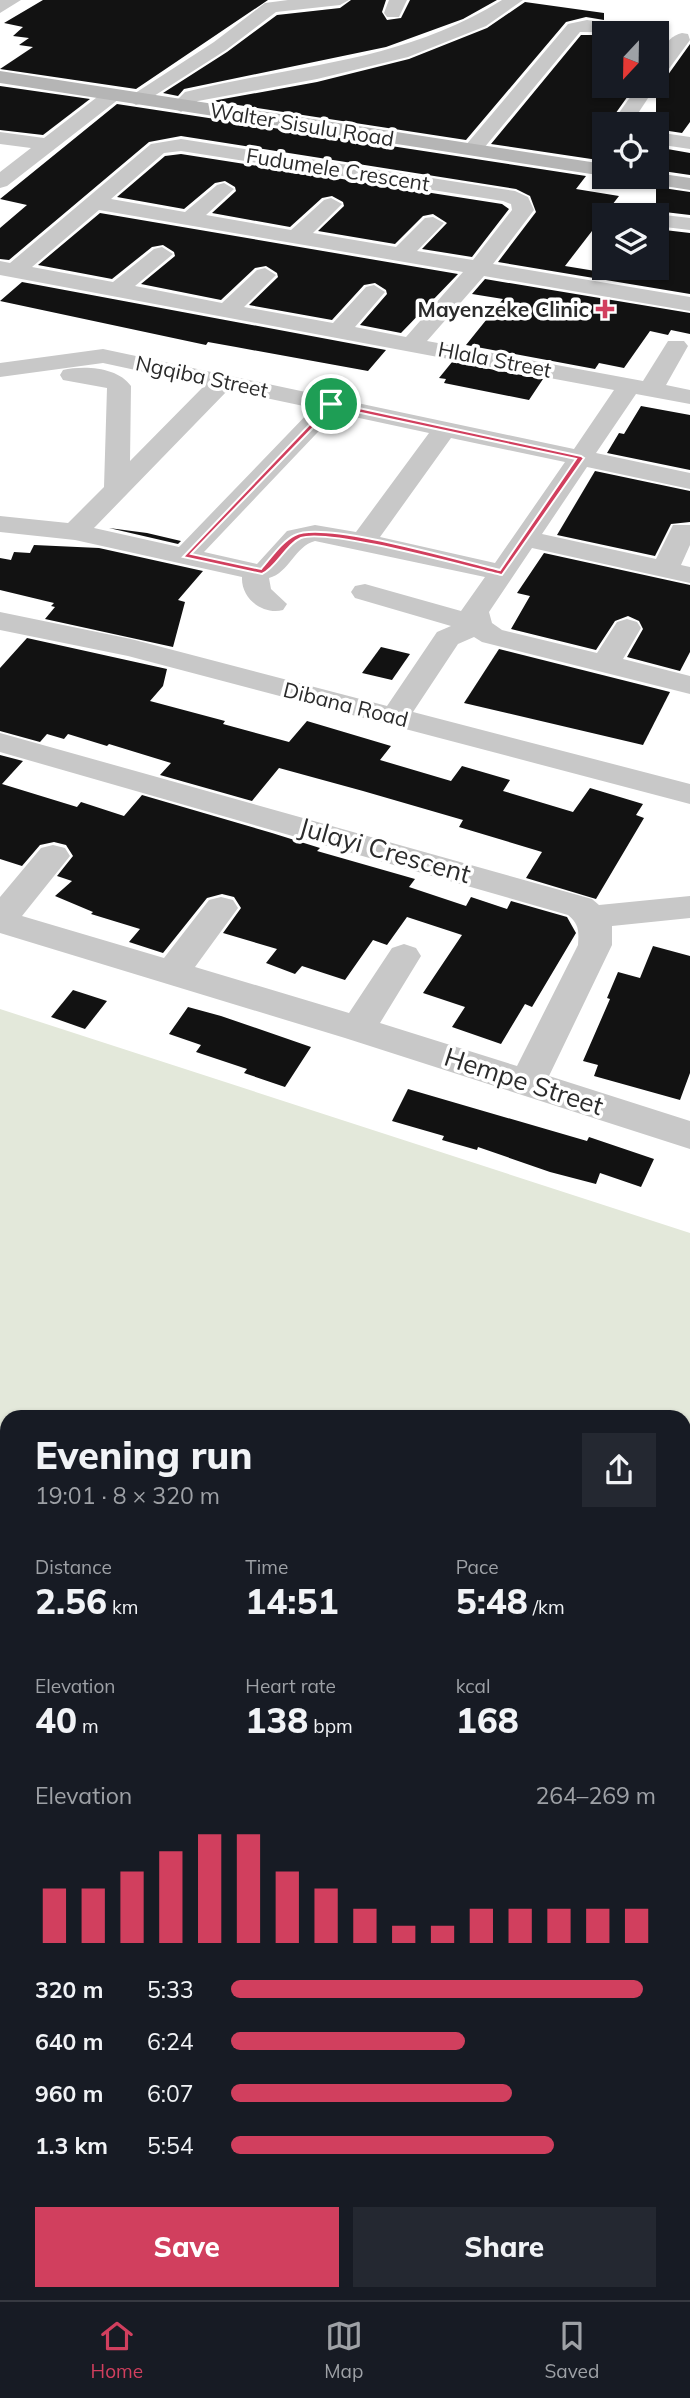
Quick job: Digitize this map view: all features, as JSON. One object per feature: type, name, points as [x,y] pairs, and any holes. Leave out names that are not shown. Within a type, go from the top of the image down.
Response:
[{"type":"street","points":[[0,8],[12,0]]},
{"type":"street","points":[[136,99],[220,46],[271,7],[340,0]]},
{"type":"street","points":[[181,106],[192,96],[330,70],[442,41],[485,19],[514,0]]},
{"type":"street","points":[[587,25],[600,4]]},
{"type":"street","points":[[472,150],[574,29],[592,26]]},
{"type":"street","points":[[669,58],[686,39]]},
{"type":"street","points":[[669,75],[679,76]]},
{"type":"street","name":"Walter Sisulu Road","points":[[0,77],[592,168]]},
{"type":"street","points":[[0,182],[112,95]]},
{"type":"street","points":[[0,138],[48,145]]},
{"type":"street","points":[[669,140],[690,143]]},
{"type":"street","name":"Fudumele Crescent","points":[[7,270],[97,203],[158,148],[181,145],[516,197],[524,204],[523,210],[480,266],[412,344]]},
{"type":"street","points":[[669,181],[690,184]]},
{"type":"street","points":[[190,218],[225,189]]},
{"type":"street","points":[[97,203],[480,266],[592,275],[690,304]]},
{"type":"street","points":[[298,236],[331,204]]},
{"type":"street","points":[[669,222],[690,225]]},
{"type":"street","points":[[403,253],[433,223]]},
{"type":"street","points":[[117,290],[162,254]]},
{"type":"street","name":"Hlala Street","points":[[7,270],[690,397]]},
{"type":"street","points":[[228,309],[265,275]]},
{"type":"street","points":[[340,330],[374,292]]},
{"type":"street","points":[[478,625],[475,612],[581,458],[676,346]]},
{"type":"street","name":"Ngqiba Street","points":[[7,370],[79,355],[103,355],[690,481]]},
{"type":"street","points":[[7,370],[115,381],[120,386],[117,488]]},
{"type":"street","points":[[75,532],[223,381]]},
{"type":"street","points":[[186,555],[331,404]]},
{"type":"street","points":[[363,541],[444,430]]},
{"type":"street","points":[[0,524],[75,532],[257,572],[267,570],[297,537],[305,534],[363,541],[502,573]]},
{"type":"street","points":[[527,539],[677,573],[683,531]]},
{"type":"street","points":[[257,572],[254,580],[257,589],[273,604]]},
{"type":"street","points":[[365,592],[478,625],[492,636],[690,685]]},
{"type":"street","name":"Dibana Road","points":[[0,621],[119,645],[690,794]]},
{"type":"street","points":[[396,717],[447,638],[478,625]]},
{"type":"street","points":[[605,664],[627,628]]},
{"type":"street","name":"Julayi Crescent","points":[[0,742],[553,897],[580,907],[593,917]]},
{"type":"street","name":"Hempe Street","points":[[53,856],[0,920],[358,1029],[690,1135]]},
{"type":"street","points":[[528,1082],[595,945],[598,929],[593,917],[690,907]]},
{"type":"street","points":[[171,974],[221,908]]},
{"type":"street","points":[[358,1029],[404,956]]},
{"type":"shaded area","points":[[0,1009],[690,1233],[690,1410],[0,1410]]},
{"type":"building","points":[[43,0],[268,0],[136,89],[0,69],[33,47],[19,45],[29,38],[13,36],[23,27],[4,23]]},
{"type":"building","points":[[351,0],[386,0],[382,12],[387,20],[401,18],[410,0],[497,0],[463,19],[386,47],[184,89],[178,96],[163,93],[227,52],[277,15],[340,8]]},
{"type":"building","points":[[525,2],[604,13],[604,20],[586,17],[566,22],[466,140],[212,101],[317,82],[409,59],[487,28]]},
{"type":"building","points":[[581,35],[592,35],[592,98],[626,98],[617,112],[592,112],[592,159],[491,144]]},
{"type":"building","points":[[690,44],[690,122],[682,133],[669,131],[669,112],[656,112],[656,98],[669,98],[669,73]]},
{"type":"building","points":[[0,86],[90,99],[43,135],[0,130]]},
{"type":"building","points":[[117,104],[586,176],[576,189],[619,196],[614,203],[592,203],[592,231],[565,266],[592,270],[592,278],[498,262],[536,212],[530,196],[516,189],[181,136],[149,142],[9,260],[0,259],[0,228],[27,205],[0,199]]},
{"type":"building","points":[[669,149],[690,153],[690,175],[669,172]]},
{"type":"building","points":[[181,154],[502,204],[509,209],[472,257],[422,249],[447,223],[433,214],[423,216],[395,244],[318,231],[344,206],[343,202],[332,196],[322,198],[290,227],[212,213],[236,191],[235,187],[225,181],[215,183],[184,209],[117,197],[165,156]]},
{"type":"building","points":[[656,189],[690,192],[690,215],[669,213],[669,203],[656,203]]},
{"type":"building","points":[[100,213],[458,274],[401,333],[360,325],[387,294],[386,290],[375,283],[364,285],[332,320],[249,305],[278,277],[277,273],[266,266],[255,268],[221,300],[141,284],[175,256],[174,252],[163,245],[152,247],[112,279],[38,265]]},
{"type":"building","points":[[669,231],[690,233],[690,294],[606,280],[669,280]]},
{"type":"building","points":[[485,279],[690,313],[690,334],[671,330],[668,335],[650,331],[624,368],[599,363],[595,369],[466,345],[503,299],[472,294]]},
{"type":"building","points":[[22,282],[386,350],[368,371],[208,342],[206,345],[0,301]]},
{"type":"building","points":[[452,362],[543,379],[529,400],[444,383],[446,379],[439,378]]},
{"type":"building","points":[[641,406],[690,415],[690,470],[607,453],[619,433],[624,434]]},
{"type":"building","points":[[595,471],[690,491],[690,522],[671,524],[655,556],[557,535]]},
{"type":"building","points":[[109,528],[147,533],[181,541],[178,544]]},
{"type":"building","points":[[34,545],[99,548],[203,571],[178,600],[185,602],[173,647],[45,619],[55,607],[51,606],[54,603],[0,590],[0,558],[11,560],[14,552],[30,553]]},
{"type":"building","points":[[544,553],[690,585],[690,652],[680,671],[627,657],[643,629],[639,621],[628,616],[615,621],[596,650],[511,629],[530,596],[517,593]]},
{"type":"building","points":[[27,638],[167,669],[163,686],[150,701],[225,721],[223,724],[289,742],[307,721],[391,746],[380,760],[451,781],[462,766],[510,780],[503,791],[573,812],[590,788],[643,804],[636,815],[644,818],[596,899],[526,878],[542,852],[459,827],[463,820],[363,791],[279,768],[252,801],[160,775],[171,763],[109,744],[107,746],[68,734],[64,739],[47,734],[40,742],[0,731],[0,668]]},
{"type":"building","points":[[381,647],[410,654],[392,680],[362,673]]},
{"type":"building","points":[[499,649],[670,692],[643,745],[464,703]]},
{"type":"building","points":[[0,755],[23,761],[2,784],[77,807],[81,802],[124,816],[142,795],[415,879],[409,887],[466,906],[471,897],[507,909],[511,901],[567,917],[576,933],[532,1007],[525,1004],[501,1044],[452,1027],[465,1007],[423,993],[462,935],[407,917],[387,945],[373,940],[345,980],[302,966],[295,974],[266,963],[277,949],[223,933],[241,908],[234,897],[222,894],[207,898],[163,953],[129,942],[140,929],[91,914],[93,912],[55,896],[72,881],[57,876],[73,856],[66,845],[54,842],[40,845],[22,866],[0,859]]},
{"type":"building","points":[[653,946],[690,956],[690,1073],[680,1100],[594,1076],[598,1065],[583,1061],[610,999],[607,998],[618,972],[640,978]]},
{"type":"building","points":[[73,990],[107,1001],[85,1029],[51,1017]]},
{"type":"building","points":[[188,1007],[311,1047],[285,1087],[244,1073],[247,1069],[196,1052],[201,1045],[169,1034]]},
{"type":"building","points":[[408,1089],[587,1141],[589,1137],[654,1159],[641,1187],[600,1173],[596,1184],[550,1172],[478,1147],[477,1150],[442,1140],[444,1136],[392,1121]]},
{"type":"place","name":"Mayenzeke Clinic","points":[[605,309]]},
{"type":"route","points":[[331,404],[444,430],[581,458],[502,573],[363,541],[315,533],[297,537],[267,570],[262,572],[186,555],[331,404]]}]
